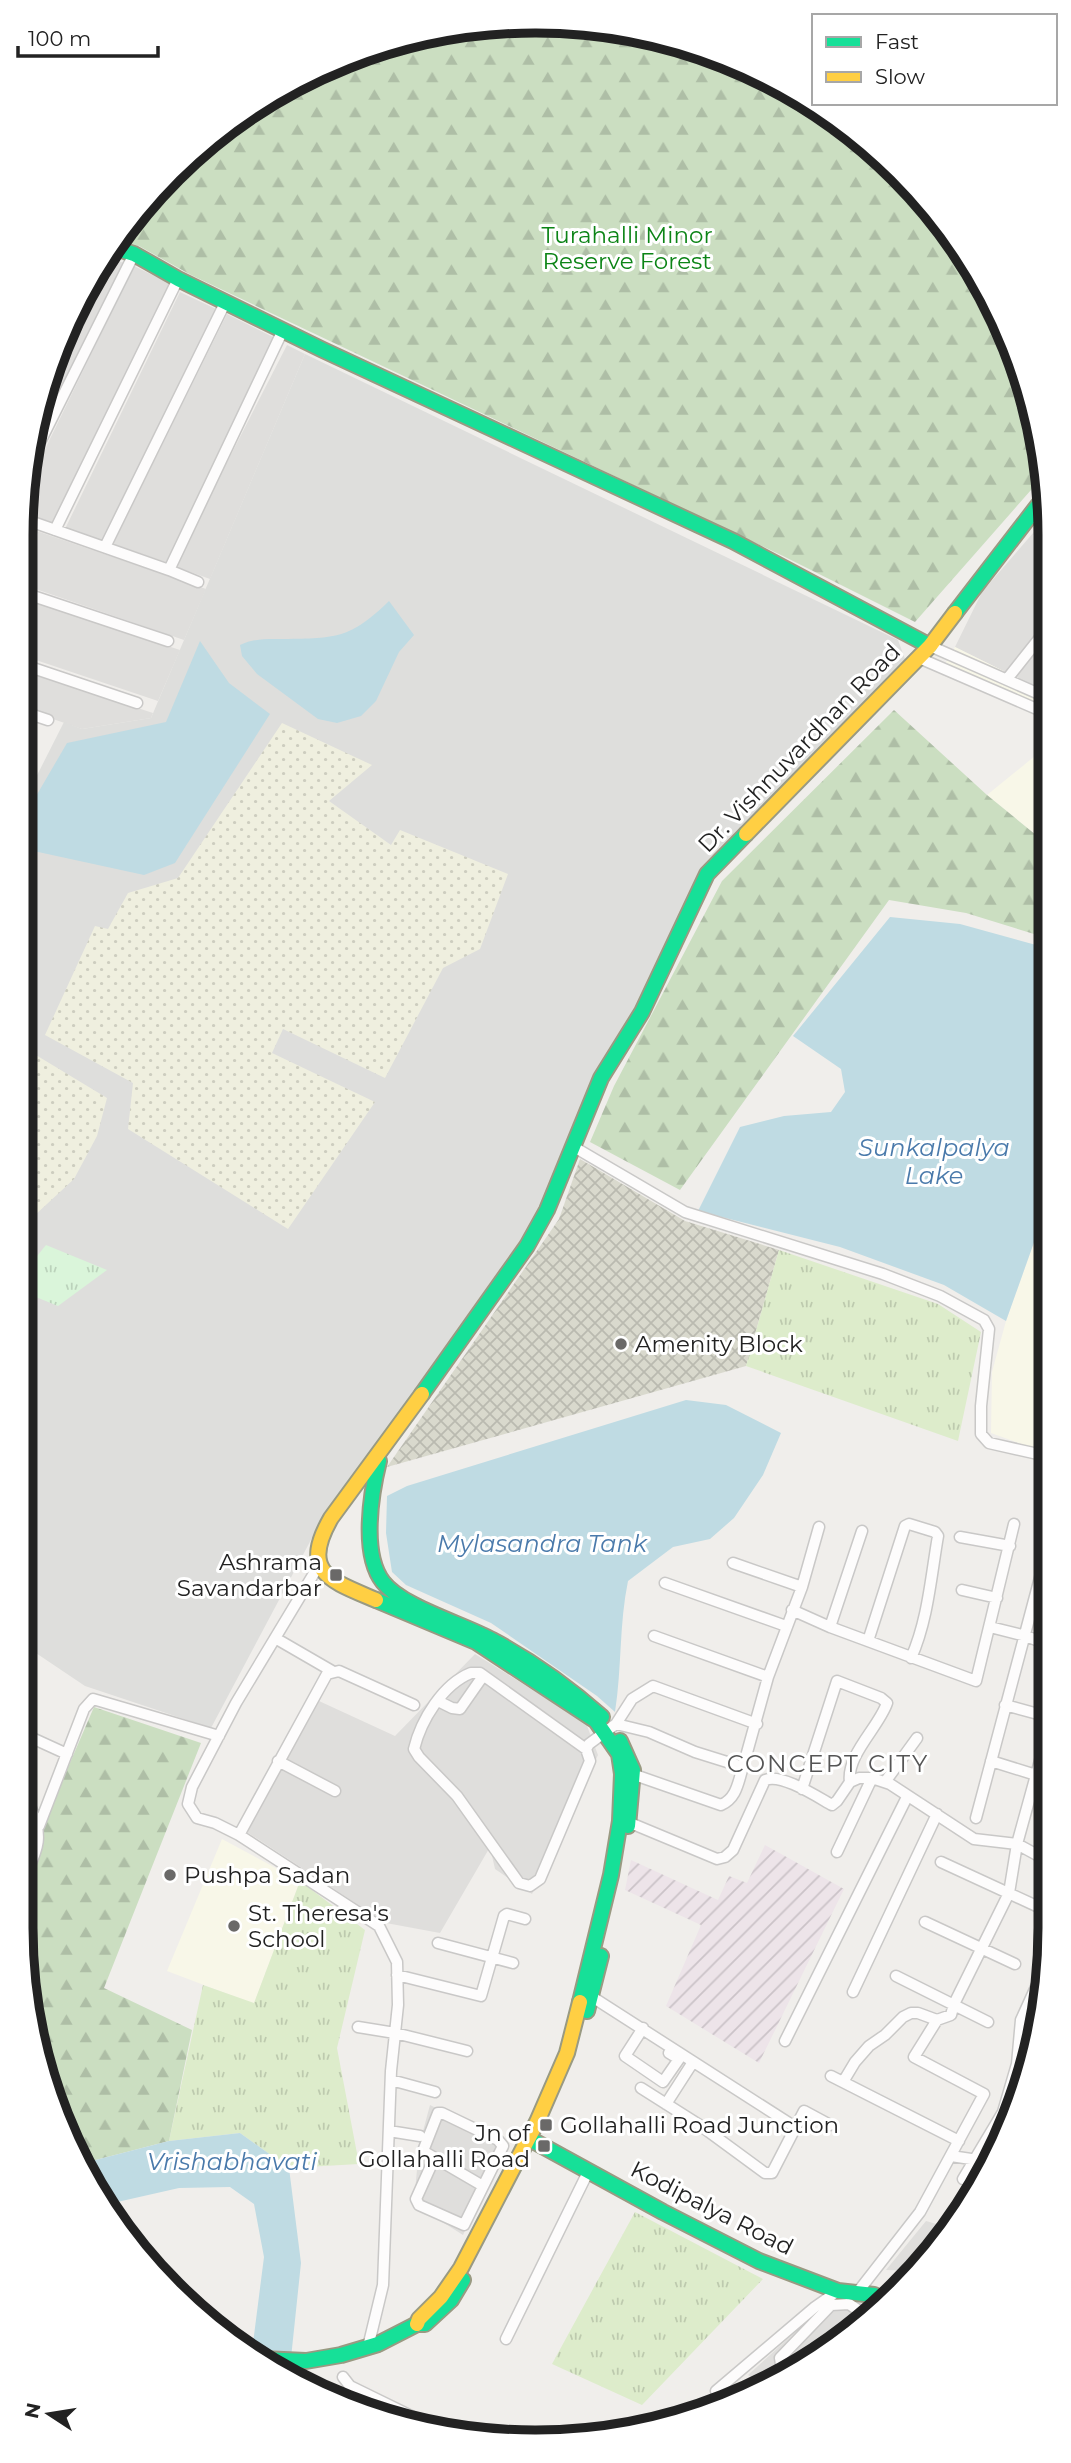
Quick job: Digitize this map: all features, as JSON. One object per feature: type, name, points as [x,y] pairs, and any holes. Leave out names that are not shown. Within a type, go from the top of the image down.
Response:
[{"type":"main road","points":[[122,250],[226,303],[733,541],[930,646]]},
{"type":"main road","name":"Dr. Vishnuvardhan Road","points":[[587,1994],[611,1875],[621,1800],[622,1774],[619,1754],[610,1728],[476,1642],[358,1592],[326,1574],[318,1565],[319,1539],[331,1518],[527,1246],[547,1210],[601,1077],[642,1012],[707,874],[930,646],[1037,506]]},
{"type":"main road","points":[[909,637],[919,657]]},
{"type":"main road","name":"Dr. Vishnuvardhan Road","points":[[280,2360],[306,2361],[368,2347],[418,2324],[425,2324],[451,2300],[475,2260],[567,2053],[587,1994],[619,1879],[628,1822],[632,1774],[628,1755],[610,1728],[578,1695],[505,1647],[401,1596],[381,1580],[373,1550],[370,1513],[375,1476],[384,1448]]},
{"type":"main road","name":"Dr. Vishnuvardhan Road","points":[[418,2324],[419,2319],[441,2297],[461,2268],[531,2139]]},
{"type":"main road","name":"Kodipalya Road","points":[[531,2139],[759,2261],[838,2291],[876,2296]]},
{"type":"street","points":[[44,434],[134,254]]},
{"type":"street","points":[[55,530],[178,279]]},
{"type":"street","points":[[105,547],[226,303]]},
{"type":"street","points":[[169,570],[283,330]]},
{"type":"street","points":[[1030,515],[1037,519]]},
{"type":"street","points":[[33,522],[198,582]]},
{"type":"street","points":[[33,596],[168,641]]},
{"type":"street","points":[[1007,679],[1038,640]]},
{"type":"street","points":[[930,646],[1038,693]]},
{"type":"street","points":[[919,657],[1038,709]]},
{"type":"street","points":[[33,668],[137,703]]},
{"type":"street","points":[[33,715],[48,720]]},
{"type":"street","points":[[574,1147],[697,1218],[883,1274],[940,1296],[984,1320],[989,1329],[981,1406],[981,1434],[989,1443],[1038,1454]]},
{"type":"street","points":[[868,1642],[905,1526],[909,1524],[935,1532],[938,1536],[922,1625],[911,1658]]},
{"type":"street","points":[[792,1610],[868,1642],[976,1681],[1014,1524]]},
{"type":"street","points":[[632,1774],[721,1805],[730,1801],[757,1724],[768,1677],[802,1587],[819,1527]]},
{"type":"street","points":[[830,1627],[862,1531]]},
{"type":"street","points":[[960,1537],[1010,1546]]},
{"type":"street","points":[[733,1563],[802,1587]]},
{"type":"street","points":[[318,1565],[191,1787],[188,1804],[197,1818],[215,1823],[239,1835],[379,1926],[397,1962],[383,2284],[368,2347]]},
{"type":"street","points":[[664,1583],[786,1626]]},
{"type":"street","points":[[976,1818],[1038,1588]]},
{"type":"street","points":[[962,1590],[997,1598]]},
{"type":"street","points":[[990,1628],[1038,1641]]},
{"type":"street","points":[[654,1636],[768,1677]]},
{"type":"street","points":[[275,1638],[332,1671],[339,1671],[414,1705]]},
{"type":"street","points":[[239,1835],[322,1680],[332,1671]]},
{"type":"street","points":[[471,1672],[483,1676],[586,1749],[590,1760],[540,1879],[530,1886],[519,1883],[457,1796],[414,1749],[417,1737],[438,1701],[447,1689],[471,1672]]},
{"type":"street","points":[[438,1701],[452,1709],[460,1709],[483,1676]]},
{"type":"street","points":[[628,1822],[717,1859],[725,1857],[733,1850],[765,1780],[772,1777],[832,1805],[837,1801],[850,1782],[852,1767],[866,1737],[887,1703],[881,1698],[837,1681],[802,1789]]},
{"type":"street","points":[[586,1749],[610,1728],[632,1699],[653,1686],[757,1724]]},
{"type":"street","points":[[33,1851],[39,1842],[39,1826],[84,1709],[93,1699],[219,1736]]},
{"type":"street","points":[[1005,1705],[1038,1714]]},
{"type":"street","points":[[610,1728],[649,1732],[695,1752],[743,1767]]},
{"type":"street","points":[[33,1738],[67,1754]]},
{"type":"street","points":[[885,1782],[917,1738]]},
{"type":"street","points":[[278,1761],[335,1791]]},
{"type":"street","points":[[990,1761],[1036,1775]]},
{"type":"street","points":[[857,2293],[919,2212],[984,2094],[914,2057],[937,2020],[951,2015],[1009,1894],[1017,1844],[1038,1769]]},
{"type":"street","points":[[850,1782],[859,1778],[872,1778],[885,1782],[974,1839],[1017,1844],[1038,1855]]},
{"type":"street","points":[[837,1852],[872,1778]]},
{"type":"street","points":[[785,2041],[907,1797]]},
{"type":"street","points":[[33,1812],[39,1826]]},
{"type":"street","points":[[853,1992],[937,1814]]},
{"type":"street","points":[[941,1862],[1038,1907]]},
{"type":"street","points":[[397,1975],[481,1996],[504,1916],[507,1913],[525,1919]]},
{"type":"street","points":[[925,1922],[1015,1964]]},
{"type":"street","points":[[438,1942],[513,1963]]},
{"type":"street","points":[[896,1976],[988,2022]]},
{"type":"street","points":[[587,1994],[795,2127]]},
{"type":"street","points":[[1022,2054],[1021,2020],[1033,1994]]},
{"type":"street","points":[[844,2082],[855,2062],[903,2017],[918,2013],[937,2020]]},
{"type":"street","points":[[1021,2020],[1029,2021]]},
{"type":"street","points":[[358,2027],[467,2051]]},
{"type":"street","points":[[642,2030],[679,2059],[663,2082],[625,2056],[642,2030]]},
{"type":"street","points":[[666,2104],[693,2062]]},
{"type":"street","points":[[831,2076],[959,2141]]},
{"type":"street","points":[[391,2080],[435,2092]]},
{"type":"street","points":[[641,2088],[701,2126],[765,2174],[772,2173],[804,2111],[830,2125]]},
{"type":"street","points":[[434,2159],[416,2199],[419,2205],[464,2225],[483,2185],[503,2146],[438,2113],[423,2151],[434,2159],[483,2185],[501,2194]]},
{"type":"street","points":[[388,2132],[420,2136]]},
{"type":"street","points":[[970,2180],[963,2179],[992,2138]]},
{"type":"street","points":[[951,2156],[980,2160]]},
{"type":"street","points":[[506,2339],[589,2170]]},
{"type":"street","points":[[716,2391],[815,2307],[838,2291]]},
{"type":"street","points":[[781,2365],[780,2358],[831,2305],[849,2304],[860,2311]]},
{"type":"street","points":[[344,2378],[350,2386],[404,2412]]},
{"type":"shaded area","points":[[115,260],[124,263],[47,421],[60,374],[85,313]]},
{"type":"shaded area","points":[[134,266],[171,284],[54,523],[34,516],[39,461]]},
{"type":"shaded area","points":[[180,292],[216,309],[104,543],[65,529]]},
{"type":"shaded area","points":[[227,314],[277,339],[166,562],[113,544]]},
{"type":"shaded area","points":[[287,345],[305,354],[210,579],[174,566]]},
{"type":"shaded area","points":[[305,354],[898,640],[905,659],[700,871],[660,962],[529,1228],[313,1536],[211,1728],[85,1686],[33,1651],[33,982],[36,971],[33,936],[33,783],[64,722],[82,729],[151,718]]},
{"type":"shaded area","points":[[1038,528],[1038,688],[955,647],[982,592]]},
{"type":"shaded area","points":[[33,530],[206,589],[184,640],[33,588]]},
{"type":"shaded area","points":[[33,602],[180,650],[158,701],[33,659]]},
{"type":"shaded area","points":[[955,647],[1038,688],[1038,717],[942,669]]},
{"type":"shaded area","points":[[33,674],[153,713],[151,718],[82,729],[33,712]]},
{"type":"shaded area","points":[[1038,754],[1038,837],[987,795]]},
{"type":"shaded area","points":[[33,936],[35,941],[36,971],[33,982]]},
{"type":"shaded area","points":[[580,1159],[685,1221],[779,1250],[746,1366],[387,1467],[559,1219]]},
{"type":"shaded area","points":[[1038,1231],[1038,1450],[991,1433],[992,1372],[1006,1321]]},
{"type":"shaded area","points":[[475,1654],[586,1723],[598,1755],[532,1894],[495,1869],[490,1847],[440,1933],[386,1923],[247,1832],[319,1701],[395,1736]]},
{"type":"shaded area","name":"St. Theresa's School","points":[[222,1839],[300,1881],[254,2004],[167,1971]]},
{"type":"shaded area","points":[[765,1845],[844,1889],[759,2063],[666,2006],[701,1925],[625,1890],[631,1860],[718,1900],[729,1876],[747,1883]]},
{"type":"shaded area","points":[[430,2105],[506,2143],[463,2235],[414,2204],[419,2146]]},
{"type":"shaded area","points":[[926,2221],[940,2225],[902,2271],[886,2270]]},
{"type":"shaded area","points":[[848,2297],[867,2305],[815,2345],[787,2362],[755,2379],[748,2375],[827,2303]]},
{"type":"green space","name":"Turahalli Minor Reserve Forest","points":[[503,34],[568,34],[665,50],[728,71],[815,118],[867,158],[913,204],[953,256],[1000,343],[1021,406],[1035,486],[915,622],[783,556],[191,275],[139,246],[128,243],[158,204],[204,158],[256,118],[343,71],[406,50]]},
{"type":"green space","points":[[894,710],[987,795],[1038,837],[1038,935],[966,913],[889,900],[680,1190],[590,1142],[614,1086],[722,881]]},
{"type":"green space","points":[[282,723],[372,765],[329,801],[391,845],[400,830],[508,874],[480,949],[443,968],[385,1078],[283,1029],[272,1053],[375,1102],[288,1229],[128,1129],[133,1083],[45,1035],[95,926],[108,929],[128,893],[178,878]]},
{"type":"green space","points":[[33,1053],[107,1098],[97,1136],[74,1179],[33,1217]]},
{"type":"green space","points":[[46,1245],[107,1270],[58,1306],[33,1296],[33,1261]]},
{"type":"green space","points":[[779,1250],[938,1304],[981,1332],[958,1441],[746,1366]]},
{"type":"green space","points":[[94,1707],[201,1743],[104,1988],[192,2030],[169,2141],[91,2161],[71,2120],[50,2057],[38,1993],[34,1960],[33,1849]]},
{"type":"green space","points":[[300,1881],[365,1930],[337,2048],[359,2164],[289,2168],[240,2133],[169,2141],[203,1985],[254,2003]]},
{"type":"green space","points":[[635,2212],[763,2279],[642,2405],[552,2364]]},
{"type":"water","points":[[389,601],[414,635],[399,652],[376,701],[361,716],[337,723],[318,719],[257,674],[242,656],[240,645],[251,641],[330,637],[341,634],[363,623]]},
{"type":"water","points":[[200,641],[229,683],[270,714],[175,863],[144,875],[33,851],[33,801],[67,743],[166,722]]},
{"type":"water","name":"Sunkalpalya Lake","points":[[890,917],[960,924],[1038,946],[1038,1231],[1006,1321],[944,1285],[840,1247],[698,1211],[740,1127],[784,1116],[831,1112],[845,1092],[841,1069],[793,1036]]},
{"type":"water","name":"Mylasandra Tank","points":[[686,1400],[726,1405],[781,1433],[763,1475],[734,1518],[710,1539],[673,1547],[628,1581],[615,1712],[597,1696],[491,1623],[406,1585],[392,1572],[386,1533],[387,1496],[407,1486]]},
{"type":"water","name":"Vrishabhavati","points":[[240,2133],[289,2168],[301,2263],[290,2365],[253,2343],[264,2257],[254,2204],[230,2187],[179,2188],[115,2202],[91,2161],[169,2141]]},
{"type":"traffic: fast","points":[[122,250],[323,350],[733,541],[930,646]]},
{"type":"traffic: fast","points":[[955,613],[1037,507]]},
{"type":"traffic: fast","points":[[422,1394],[527,1246],[547,1210],[601,1078],[642,1012],[707,874],[746,834]]},
{"type":"traffic: fast","points":[[379,1461],[371,1506],[370,1540],[376,1570],[383,1582],[418,1607],[507,1648],[563,1685],[602,1717]]},
{"type":"traffic: fast","points":[[376,1600],[476,1642],[596,1721],[619,1754],[622,1774],[620,1821],[611,1875],[580,2002]]},
{"type":"traffic: fast","points":[[620,1741],[633,1770],[628,1826]]},
{"type":"traffic: fast","points":[[587,2011],[601,1956]]},
{"type":"traffic: fast","points":[[528,2138],[759,2261],[838,2291],[876,2296]]},
{"type":"traffic: fast","points":[[280,2360],[306,2361],[341,2355],[378,2344],[417,2324],[425,2324],[451,2300],[463,2280]]},
{"type":"traffic: slow","points":[[746,834],[930,646],[955,613]]},
{"type":"traffic: slow","points":[[376,1600],[333,1580],[324,1572],[318,1551],[331,1518],[422,1394]]},
{"type":"traffic: slow","points":[[417,2324],[441,2297],[461,2268],[537,2122],[567,2053],[580,2002]]},
{"type":"place","name":"Amenity Block","points":[[621,1344]]},
{"type":"place","name":"Ashrama Savandarbar","points":[[336,1575]]},
{"type":"place","name":"Pushpa Sadan","points":[[170,1875]]},
{"type":"place","name":"St. Theresa's School","points":[[234,1926]]},
{"type":"place","name":"Gollahalli Road Junction","points":[[546,2125]]},
{"type":"place","name":"Jn of Gollahalli Road","points":[[544,2146]]},
{"type":"district","name":"CONCEPT CITY","points":[[828,1763]]}]
